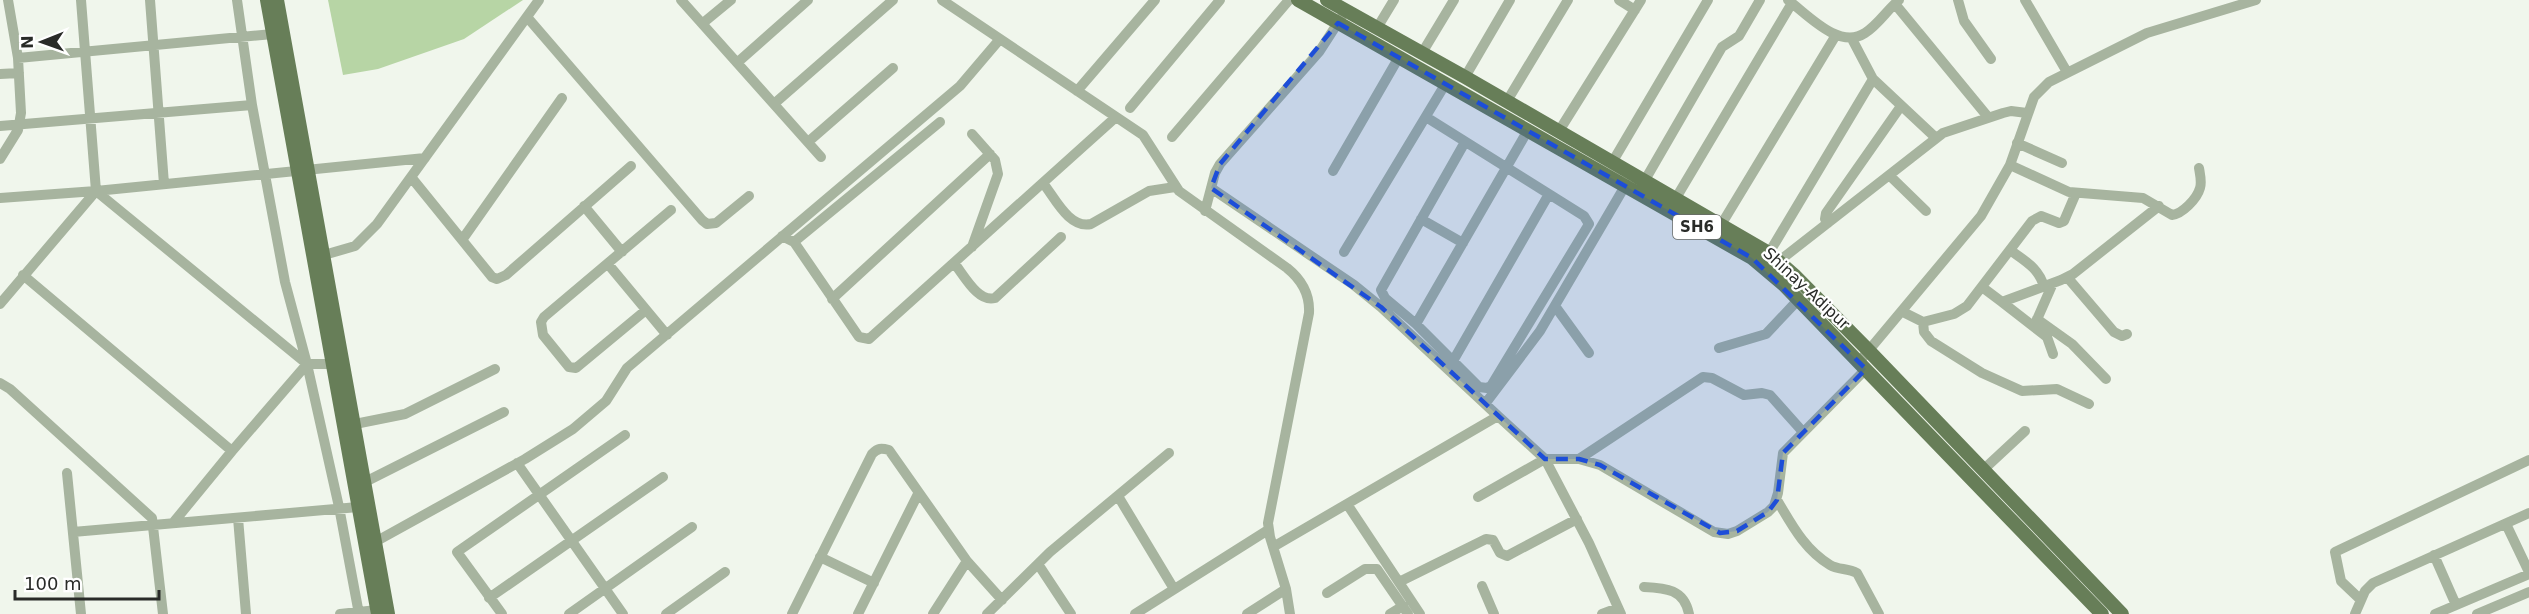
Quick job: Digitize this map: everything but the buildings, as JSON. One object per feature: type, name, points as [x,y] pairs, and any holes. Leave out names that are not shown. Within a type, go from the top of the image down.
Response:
[{"type":"main road","points":[[267,0],[302,169],[324,255],[375,542],[381,613]]},
{"type":"main road","points":[[277,0],[333,364],[358,507],[381,613]]},
{"type":"main road","name":"Shinay-Adipur","points":[[1298,0],[1336,7],[1377,28],[1559,130],[1774,257],[1865,361],[2055,556],[2102,614]]},
{"type":"main road","name":"Shinay-Adipur","points":[[1336,7],[1399,57],[1752,258],[1983,470],[2035,535]]},
{"type":"main road","name":"Shinay-Adipur","points":[[2055,556],[2122,614]]},
{"type":"street","points":[[0,159],[20,123],[18,58],[8,0]]},
{"type":"street","points":[[0,304],[96,191],[87,53],[81,0]]},
{"type":"street","points":[[150,0],[164,184]]},
{"type":"street","points":[[237,0],[252,105],[285,282],[307,364],[339,507],[358,613]]},
{"type":"street","points":[[324,255],[355,246],[366,236],[539,0]]},
{"type":"street","points":[[681,0],[821,157]]},
{"type":"street","points":[[703,23],[731,0]]},
{"type":"street","points":[[738,62],[808,0]]},
{"type":"street","points":[[775,103],[893,0]]},
{"type":"street","points":[[942,0],[1143,135],[1175,187],[1297,276],[1310,301],[1309,313],[1269,515],[1268,530],[1286,589],[1290,614]]},
{"type":"street","points":[[1077,91],[1155,0]]},
{"type":"street","points":[[1130,108],[1220,0]]},
{"type":"street","points":[[1172,137],[1289,0]]},
{"type":"street","points":[[1377,28],[1394,0]]},
{"type":"street","points":[[1422,53],[1454,0]]},
{"type":"street","points":[[1465,76],[1510,0]]},
{"type":"street","points":[[1507,101],[1568,0]]},
{"type":"street","points":[[1559,130],[1638,5],[1619,0]]},
{"type":"street","points":[[1613,162],[1708,0]]},
{"type":"street","points":[[1645,180],[1722,46],[1739,36],[1760,0]]},
{"type":"street","points":[[1958,0],[1964,21],[1991,59]]},
{"type":"street","points":[[2025,0],[2067,72]]},
{"type":"street","points":[[1478,497],[1545,459],[1579,459],[1599,465],[1707,528],[1720,533],[1737,531],[1768,512],[1777,500],[1782,453],[1865,361],[1981,216],[2010,165],[2034,97],[2049,82],[2147,33],[2256,0]]},
{"type":"street","points":[[1676,198],[1790,2],[1836,35],[1852,39],[1867,33],[1894,3],[1988,117]]},
{"type":"street","points":[[1206,211],[1215,172],[1220,164],[1319,52],[1336,7]]},
{"type":"street","points":[[527,17],[702,220],[707,224],[716,224],[750,196]]},
{"type":"street","points":[[18,58],[155,47],[273,34]]},
{"type":"street","points":[[1721,225],[1836,35]]},
{"type":"street","points":[[375,542],[573,429],[606,401],[627,368],[960,86],[1000,39]]},
{"type":"street","points":[[1852,39],[1873,79],[1936,138]]},
{"type":"street","points":[[1333,171],[1399,57]]},
{"type":"street","points":[[808,142],[893,68]]},
{"type":"street","points":[[0,74],[19,73]]},
{"type":"street","points":[[1774,257],[1873,79]]},
{"type":"street","points":[[1344,252],[1446,83]]},
{"type":"street","points":[[462,240],[562,98]]},
{"type":"street","points":[[0,126],[252,105]]},
{"type":"street","points":[[1828,223],[1824,219],[1826,213],[1901,106]]},
{"type":"street","points":[[1774,257],[1828,223],[1936,138],[1952,129],[1988,117],[2011,111],[2027,113]]},
{"type":"street","points":[[782,236],[794,242],[859,337],[869,339],[1116,117]]},
{"type":"street","points":[[1425,117],[1584,216],[1589,224],[1491,386],[1483,388],[1479,387],[1416,324],[1385,298],[1381,290],[1465,142]]},
{"type":"street","points":[[794,242],[940,122]]},
{"type":"street","points":[[1416,324],[1528,130]]},
{"type":"street","points":[[971,249],[998,174],[995,160],[972,134]]},
{"type":"street","points":[[2017,143],[2062,163]]},
{"type":"street","points":[[832,299],[990,154]]},
{"type":"street","points":[[0,198],[96,191],[425,158]]},
{"type":"street","points":[[2010,165],[2058,188],[2076,193],[2143,198],[2172,215],[2180,213],[2200,188],[2199,168]]},
{"type":"street","points":[[411,177],[492,277],[501,278],[631,166]]},
{"type":"street","points":[[1889,174],[1926,211]]},
{"type":"street","points":[[1043,183],[1072,221],[1083,226],[1091,224],[1149,191],[1175,187]]},
{"type":"street","points":[[1485,404],[1540,331],[1625,186]]},
{"type":"street","points":[[1211,188],[1354,285],[1539,451],[1577,519],[1619,611],[1602,614]]},
{"type":"street","points":[[96,191],[307,364],[333,364]]},
{"type":"street","points":[[1903,312],[1923,322],[1961,310],[2038,217],[2047,217],[2058,223],[2064,222],[2076,193]]},
{"type":"street","points":[[1453,361],[1549,194]]},
{"type":"street","points":[[584,206],[622,252]]},
{"type":"street","points":[[2002,302],[2067,277],[2159,206]]},
{"type":"street","points":[[646,310],[580,366],[572,369],[543,335],[541,322],[671,210]]},
{"type":"street","points":[[1421,219],[1463,243]]},
{"type":"street","points":[[954,263],[982,297],[995,298],[1061,237]]},
{"type":"street","points":[[2010,250],[2032,266],[2048,285]]},
{"type":"street","points":[[608,264],[667,335]]},
{"type":"street","points":[[23,275],[232,451]]},
{"type":"street","points":[[2067,277],[2114,332],[2118,335],[2127,334]]},
{"type":"street","points":[[2035,323],[2048,285]]},
{"type":"street","points":[[1982,287],[2035,323],[2072,344],[2106,379]]},
{"type":"street","points":[[1719,348],[1766,334],[1798,300]]},
{"type":"street","points":[[1555,306],[1589,353]]},
{"type":"street","points":[[1923,322],[1924,332],[1931,341],[1982,374],[2022,391],[2057,389],[2089,404]]},
{"type":"street","points":[[2035,323],[2048,338],[2053,354]]},
{"type":"street","points":[[163,614],[161,523],[232,451],[307,364]]},
{"type":"street","points":[[355,424],[405,414],[495,369]]},
{"type":"street","points":[[1579,459],[1703,377],[1712,378],[1744,395],[1762,393],[1770,395],[1803,432]]},
{"type":"street","points":[[0,383],[10,389],[161,523]]},
{"type":"street","points":[[365,482],[504,412]]},
{"type":"street","points":[[1273,547],[1498,416]]},
{"type":"street","points":[[1983,470],[2025,431]]},
{"type":"street","points":[[502,614],[457,552],[625,435]]},
{"type":"street","points":[[792,614],[872,454],[877,449],[888,450],[967,561],[1002,600]]},
{"type":"street","points":[[987,614],[1038,564],[1169,453]]},
{"type":"street","points":[[2361,600],[2341,581],[2335,552],[2529,460]]},
{"type":"street","points":[[517,463],[623,614]]},
{"type":"street","points":[[67,473],[81,614]]},
{"type":"street","points":[[489,598],[663,477]]},
{"type":"street","points":[[858,614],[918,494]]},
{"type":"street","points":[[1118,496],[1174,589]]},
{"type":"street","points":[[1777,500],[1798,536],[1811,550],[1830,565],[1857,573],[1879,614]]},
{"type":"street","points":[[1347,504],[1420,614]]},
{"type":"street","points":[[73,532],[358,507]]},
{"type":"street","points":[[2355,614],[2365,591],[2373,583],[2529,513]]},
{"type":"street","points":[[238,518],[246,614]]},
{"type":"street","points":[[1399,582],[1486,539],[1493,540],[1500,553],[1507,556],[1577,519]]},
{"type":"street","points":[[2435,614],[2529,573],[2506,524]]},
{"type":"street","points":[[569,614],[692,527]]},
{"type":"street","points":[[1135,614],[1268,530]]},
{"type":"street","points":[[2434,555],[2456,605]]},
{"type":"street","points":[[820,557],[874,583]]},
{"type":"street","points":[[933,614],[967,561]]},
{"type":"street","points":[[1038,564],[1071,614]]},
{"type":"street","points":[[1327,593],[1371,567],[1382,574],[1405,610],[1390,614]]},
{"type":"street","points":[[666,614],[725,572]]},
{"type":"street","points":[[1482,586],[1494,614]]},
{"type":"street","points":[[1644,587],[1675,591],[1683,599],[1689,614]]},
{"type":"street","points":[[1247,614],[1286,589]]},
{"type":"street","points":[[2477,614],[2529,592]]},
{"type":"street","points":[[340,614],[381,613]]},
{"type":"highlighted area","points":[[1338,23],[1752,258],[1866,369],[1783,453],[1777,500],[1768,512],[1737,531],[1720,533],[1600,465],[1579,459],[1545,459],[1381,307],[1211,188],[1220,164]]},
{"type":"green space","points":[[328,0],[523,0],[464,39],[378,69],[343,75]]}]
